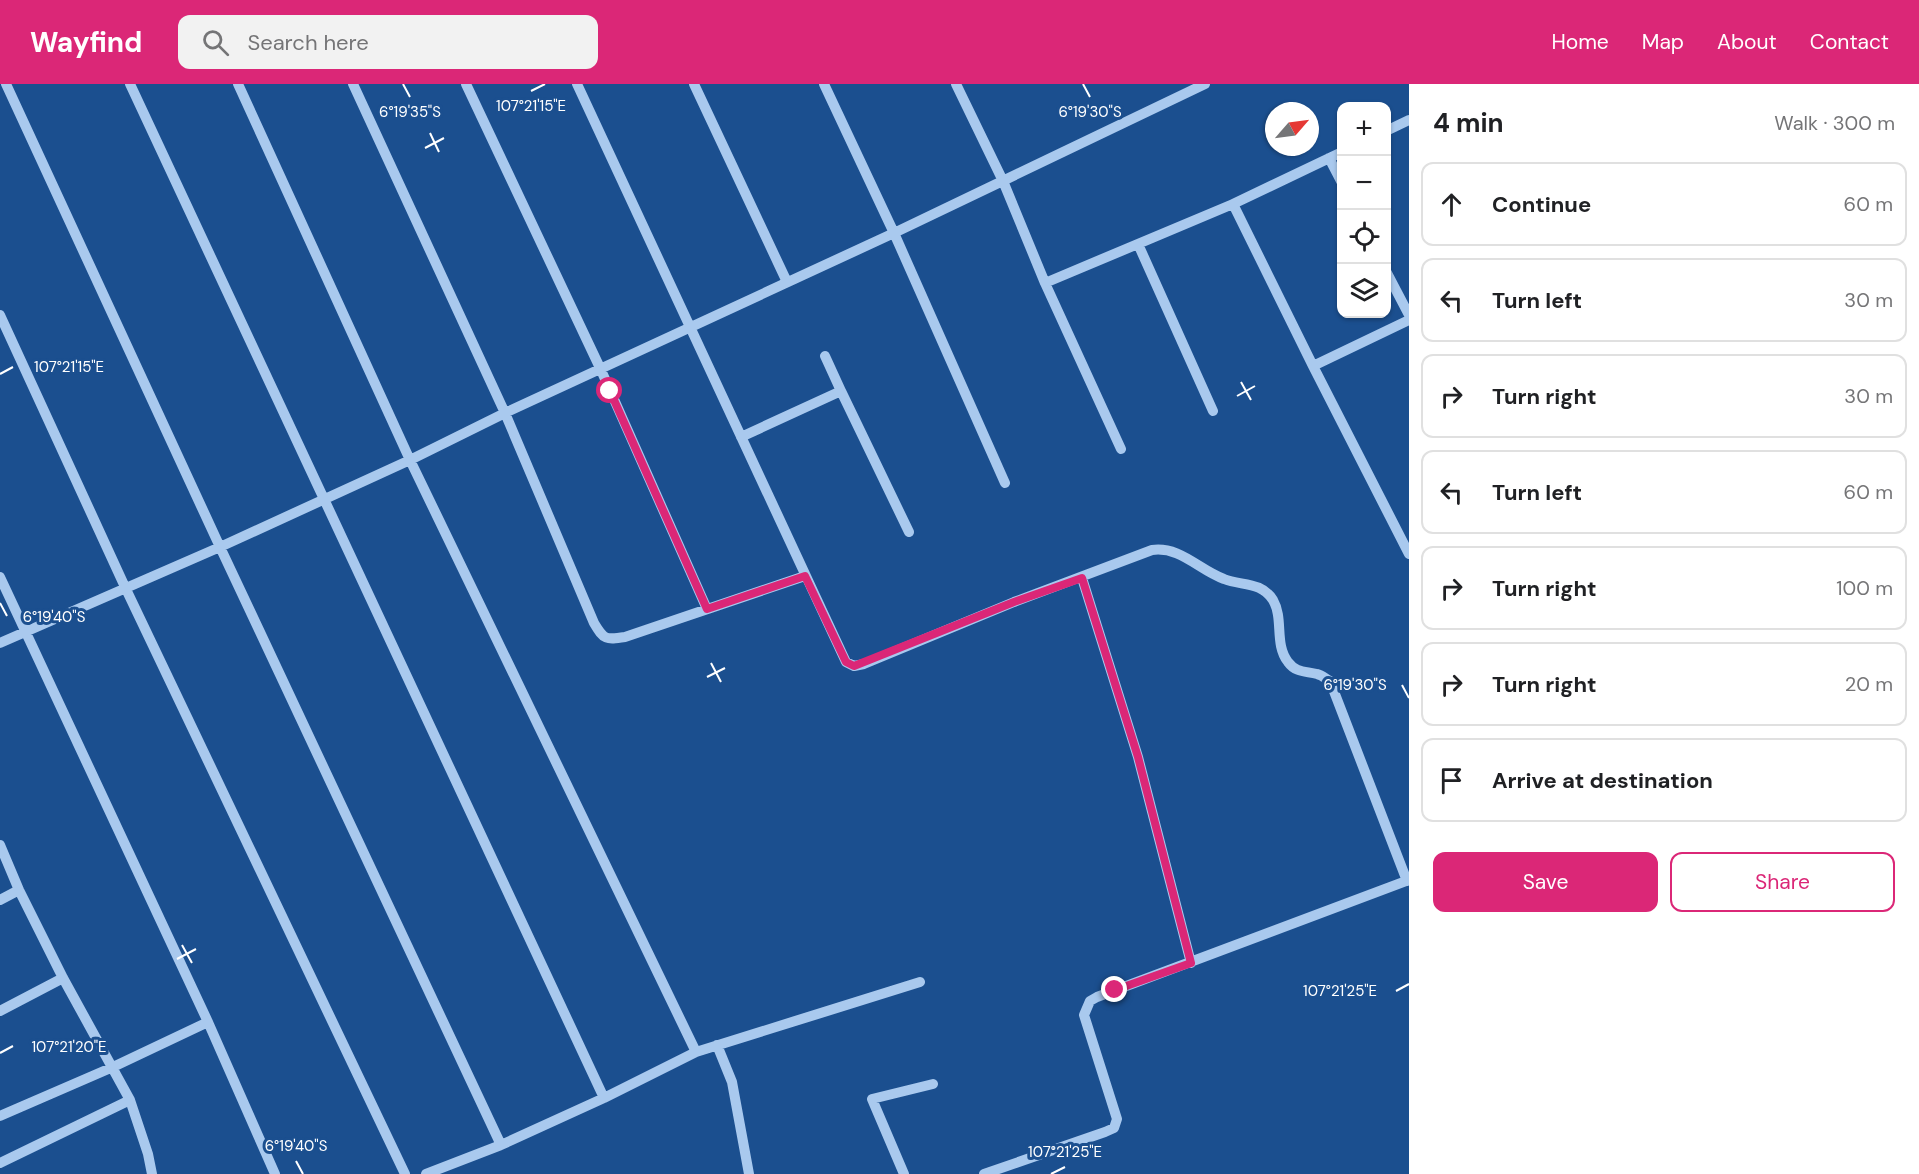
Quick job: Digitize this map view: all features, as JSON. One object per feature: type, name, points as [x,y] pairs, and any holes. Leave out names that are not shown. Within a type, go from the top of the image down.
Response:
[{"type":"street","points":[[6,84],[220,547],[501,1145]]},
{"type":"street","points":[[130,84],[604,1098]]},
{"type":"street","points":[[238,84],[410,460],[696,1052]]},
{"type":"street","points":[[352,84],[505,413],[594,623],[602,636],[611,640],[625,637],[805,576]]},
{"type":"street","points":[[466,84],[601,370],[707,609]]},
{"type":"street","points":[[577,84],[846,662],[854,666],[1152,550],[1163,549],[1181,555],[1225,580],[1253,584],[1266,590],[1274,601],[1279,615],[1280,638],[1287,661],[1296,670],[1319,674],[1330,681],[1408,880],[1090,1001],[1084,1015],[1085,1021],[1118,1119],[1114,1128],[984,1174]]},
{"type":"street","points":[[693,84],[787,282]]},
{"type":"street","points":[[824,84],[894,233],[1005,483]]},
{"type":"street","points":[[956,84],[1003,181],[1045,283],[1121,449]]},
{"type":"street","points":[[0,643],[220,547],[410,460],[505,413],[894,233],[1205,84]]},
{"type":"street","points":[[1391,129],[1409,120]]},
{"type":"street","points":[[1045,283],[1233,204],[1337,155]]},
{"type":"street","points":[[1329,158],[1337,175]]},
{"type":"street","points":[[1233,204],[1312,366],[1409,554]]},
{"type":"street","points":[[1138,244],[1213,411]]},
{"type":"street","points":[[1391,281],[1409,315]]},
{"type":"street","points":[[0,315],[125,587],[405,1174]]},
{"type":"street","points":[[1312,366],[1409,320]]},
{"type":"street","points":[[825,356],[909,532]]},
{"type":"street","points":[[741,437],[841,391]]},
{"type":"street","points":[[0,576],[208,1022],[274,1174]]},
{"type":"street","points":[[1082,578],[1138,757],[1191,963]]},
{"type":"street","points":[[0,845],[19,890],[63,978],[130,1100],[148,1154],[152,1174]]},
{"type":"street","points":[[0,900],[19,890]]},
{"type":"street","points":[[0,1011],[63,978]]},
{"type":"street","points":[[426,1174],[501,1145],[604,1098],[696,1052],[920,982]]},
{"type":"street","points":[[0,1116],[208,1022]]},
{"type":"street","points":[[717,1045],[732,1083],[749,1174]]},
{"type":"street","points":[[904,1174],[872,1099],[933,1084]]},
{"type":"street","points":[[0,1163],[130,1100]]},
{"type":"route","points":[[610,391],[707,609],[805,576],[846,662],[854,666],[864,664],[1014,602],[1082,578],[1138,757],[1191,963],[1115,990]]}]
